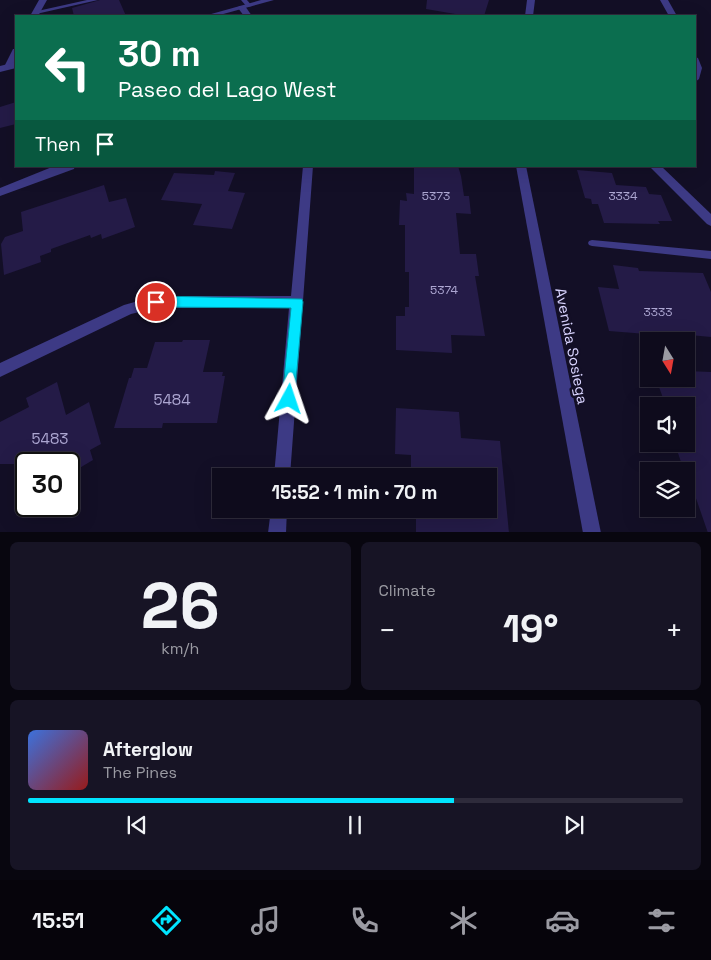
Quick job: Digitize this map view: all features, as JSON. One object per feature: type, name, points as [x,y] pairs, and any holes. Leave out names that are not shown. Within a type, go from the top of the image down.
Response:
[{"type":"street","points":[[35,14],[43,0]]},
{"type":"street","points":[[211,15],[245,4],[270,0]]},
{"type":"street","points":[[529,15],[531,0]]},
{"type":"street","points":[[664,0],[672,15]]},
{"type":"street","points":[[8,67],[15,53]]},
{"type":"street","points":[[696,63],[698,68],[696,75]]},
{"type":"street","points":[[0,192],[66,167]]},
{"type":"street","points":[[283,468],[308,167]]},
{"type":"street","name":"Avenida Sosiega","points":[[521,167],[592,532]]},
{"type":"street","points":[[655,167],[711,220]]},
{"type":"street","points":[[0,370],[129,309],[156,302],[297,302]]},
{"type":"street","points":[[277,532],[278,518]]},
{"type":"lane","points":[[35,14],[95,0]]},
{"type":"lane","points":[[592,243],[711,255]]},
{"type":"building","points":[[100,0],[119,0],[126,15],[74,15],[72,8]]},
{"type":"building","points":[[427,0],[489,0],[484,15],[461,15],[426,9]]},
{"type":"building","points":[[15,102],[15,124],[0,128],[0,107]]},
{"type":"building","points":[[414,167],[458,167],[464,196],[469,196],[471,214],[456,213],[460,254],[476,254],[479,276],[475,276],[485,336],[451,335],[452,353],[396,350],[396,316],[405,316],[405,307],[409,307],[409,272],[405,272],[405,225],[399,225],[400,200],[407,201],[406,193],[414,194]]},
{"type":"building","points":[[577,170],[612,173],[616,185],[646,187],[649,194],[661,195],[672,221],[658,221],[660,224],[604,223],[598,204],[592,204],[591,199],[585,198]]},
{"type":"building","points":[[215,171],[235,173],[228,191],[245,193],[232,229],[193,225],[202,204],[161,200],[174,173],[214,175]]},
{"type":"building","points":[[104,185],[109,202],[126,198],[135,227],[102,239],[101,234],[91,238],[90,235],[51,249],[51,252],[40,256],[41,262],[4,275],[1,244],[5,237],[23,231],[21,212]]},
{"type":"building","points":[[613,265],[638,268],[639,271],[703,273],[711,292],[711,337],[695,335],[695,332],[640,333],[609,331],[598,287],[619,289]]},
{"type":"building","points":[[183,340],[210,340],[203,372],[223,372],[222,376],[225,376],[217,423],[163,423],[162,428],[114,428],[129,378],[131,378],[134,368],[147,368],[155,342],[182,342]]},
{"type":"building","points":[[695,371],[711,372],[711,532],[708,532],[695,495],[695,462],[681,462],[678,452],[695,452],[695,397],[663,397],[659,388],[695,388]]},
{"type":"building","points":[[57,382],[66,415],[89,402],[101,444],[90,450],[93,460],[80,468],[80,452],[15,452],[15,464],[0,464],[0,422],[29,407],[26,398]]},
{"type":"building","points":[[396,408],[459,412],[461,438],[500,441],[509,532],[416,532],[416,518],[497,518],[497,468],[411,468],[411,455],[395,454]]},
{"type":"route","points":[[156,302],[297,302],[289,399]]}]
